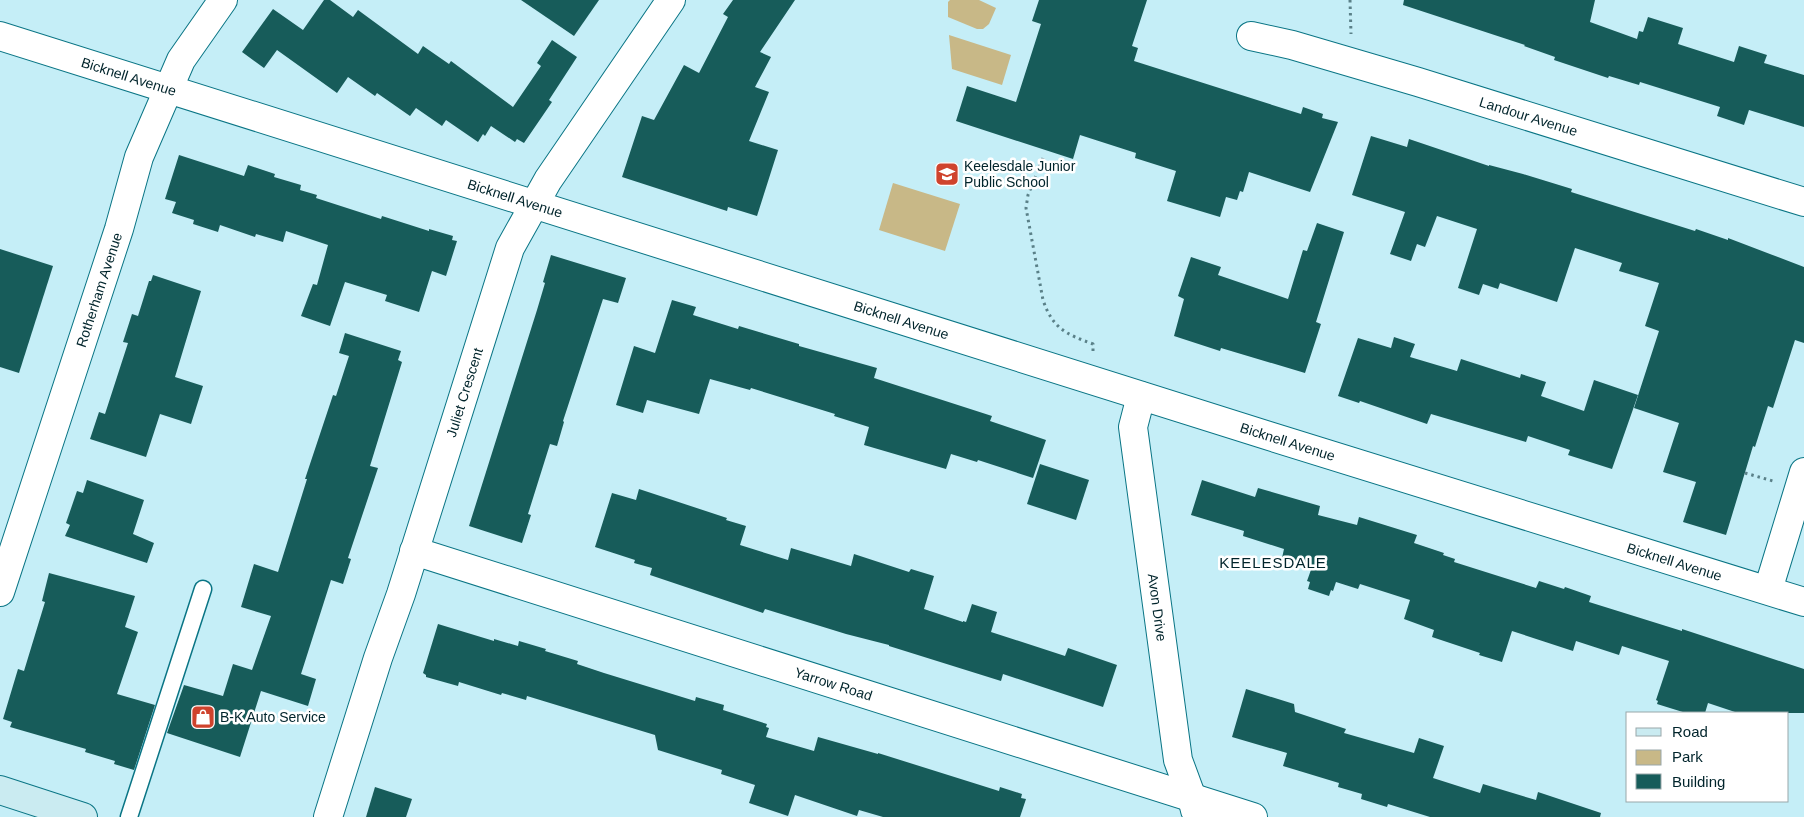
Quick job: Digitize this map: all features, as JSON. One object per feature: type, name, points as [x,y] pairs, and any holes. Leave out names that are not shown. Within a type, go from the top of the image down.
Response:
[{"type":"main road","points":[[0,790],[83,817]]},
{"type":"street","name":"Rotherham Avenue","points":[[0,592],[119,229],[139,157],[181,60],[223,0]]},
{"type":"street","name":"Juliet Crescent","points":[[328,817],[378,658],[401,594],[510,248],[548,180],[671,0]]},
{"type":"street","name":"Bicknell Avenue","points":[[0,36],[1141,396],[1804,602]]},
{"type":"street","name":"Landour Avenue","points":[[1251,36],[1292,44],[1804,202]]},
{"type":"street","name":"Avon Drive","points":[[1141,396],[1134,427],[1178,760],[1194,808]]},
{"type":"street","points":[[1768,590],[1793,478]]},
{"type":"street","name":"Yarrow Road","points":[[414,551],[1194,808],[1253,817]]},
{"type":"lane","points":[[129,817],[203,589]]},
{"type":"path","points":[[1348,61],[1351,45],[1350,0]]},
{"type":"path","points":[[1043,158],[1028,195],[1026,208],[1043,300],[1054,324],[1079,339],[1094,344],[1092,357]]},
{"type":"path","points":[[1745,473],[1793,478]]},
{"type":"green space","points":[[950,0],[979,0],[996,8],[989,24],[983,29],[977,29],[948,17],[948,2]]},
{"type":"green space","points":[[949,35],[1011,55],[1002,85],[952,69]]},
{"type":"green space","points":[[893,183],[960,204],[945,251],[879,230]]},
{"type":"building","points":[[324,0],[330,0],[353,17],[358,10],[418,54],[423,46],[449,64],[451,61],[513,107],[541,66],[537,63],[552,40],[577,57],[549,100],[552,102],[524,143],[517,139],[515,142],[491,126],[485,136],[483,134],[478,142],[446,120],[442,126],[416,108],[410,116],[377,93],[375,96],[348,77],[337,93],[277,50],[264,68],[242,52],[273,9],[303,30]]},
{"type":"building","points":[[521,0],[599,0],[574,36]]},
{"type":"building","points":[[733,0],[795,0],[760,52],[771,57],[755,87],[769,92],[749,141],[778,150],[757,216],[728,207],[727,211],[622,177],[642,116],[654,120],[684,65],[699,73],[728,17],[723,14]]},
{"type":"building","points":[[1039,0],[1147,0],[1132,46],[1138,48],[1134,61],[1301,114],[1303,107],[1323,114],[1322,118],[1338,122],[1310,192],[1249,172],[1243,192],[1240,191],[1237,200],[1226,197],[1220,217],[1167,201],[1176,171],[1135,158],[1136,153],[1080,135],[1073,159],[956,121],[967,86],[1016,102],[1041,24],[1032,21]]},
{"type":"building","points":[[1404,0],[1595,0],[1590,22],[1637,39],[1639,31],[1643,32],[1648,17],[1683,28],[1678,44],[1734,62],[1739,46],[1767,55],[1764,63],[1804,75],[1804,127],[1749,110],[1744,125],[1717,116],[1720,107],[1640,82],[1639,85],[1609,76],[1608,78],[1554,60],[1555,57],[1525,45],[1403,5]]},
{"type":"building","points":[[1371,136],[1407,147],[1409,139],[1489,166],[1572,189],[1571,192],[1695,231],[1696,229],[1728,240],[1728,238],[1804,267],[1804,343],[1795,340],[1773,408],[1768,406],[1755,447],[1753,446],[1726,535],[1683,522],[1696,482],[1663,472],[1679,423],[1634,408],[1659,331],[1645,326],[1659,283],[1619,271],[1622,263],[1575,248],[1557,302],[1500,283],[1498,289],[1483,284],[1479,295],[1458,288],[1477,229],[1437,216],[1425,247],[1417,244],[1411,261],[1390,254],[1405,212],[1352,195]]},
{"type":"building","points":[[179,155],[244,176],[248,165],[275,174],[274,177],[301,185],[300,190],[317,195],[316,198],[381,219],[382,216],[429,231],[429,229],[453,236],[452,240],[457,241],[446,276],[432,271],[419,312],[385,301],[387,295],[345,282],[330,326],[301,316],[313,284],[317,285],[328,245],[286,231],[283,242],[256,234],[255,237],[220,225],[218,232],[193,224],[194,220],[172,213],[176,202],[165,199]]},
{"type":"building","points":[[1317,223],[1344,232],[1316,322],[1321,324],[1305,373],[1221,348],[1220,351],[1174,336],[1184,299],[1178,296],[1191,257],[1221,267],[1218,275],[1288,299],[1303,250],[1307,251]]},
{"type":"building","points":[[0,249],[53,266],[19,373],[0,367]]},
{"type":"building","points":[[551,255],[626,278],[618,303],[603,299],[563,421],[557,446],[550,444],[528,514],[531,515],[522,543],[469,526],[537,310]]},
{"type":"building","points":[[153,275],[201,291],[175,377],[203,386],[191,424],[160,414],[146,457],[90,439],[99,412],[105,414],[128,343],[123,342],[132,314],[138,316],[149,281],[151,281]]},
{"type":"building","points":[[672,300],[696,307],[693,315],[738,329],[739,326],[799,344],[799,346],[877,368],[874,378],[992,416],[990,421],[1046,440],[1033,478],[978,460],[977,462],[951,454],[946,469],[864,445],[869,427],[834,416],[835,414],[751,388],[750,390],[710,379],[699,414],[647,400],[643,413],[616,405],[634,346],[655,353]]},
{"type":"building","points":[[345,333],[401,351],[398,360],[402,362],[370,466],[378,468],[348,558],[351,559],[343,584],[331,580],[301,674],[316,679],[308,706],[261,691],[240,757],[167,733],[184,685],[223,696],[233,664],[252,670],[271,616],[241,607],[254,564],[278,572],[307,479],[305,479],[333,395],[336,396],[349,356],[339,353]]},
{"type":"building","points":[[1394,337],[1415,344],[1410,357],[1457,371],[1461,359],[1520,378],[1521,374],[1546,382],[1541,396],[1584,411],[1594,380],[1638,395],[1612,469],[1568,455],[1570,450],[1528,436],[1526,442],[1431,414],[1427,424],[1360,401],[1359,403],[1338,396],[1358,338],[1391,348]]},
{"type":"building","points":[[1040,464],[1089,480],[1076,520],[1027,504]]},
{"type":"building","points":[[87,480],[144,500],[133,534],[154,543],[147,563],[65,536],[70,525],[66,523],[77,491],[83,493]]},
{"type":"building","points":[[1202,480],[1255,497],[1258,488],[1320,506],[1318,515],[1357,525],[1359,517],[1417,535],[1414,543],[1444,553],[1443,555],[1455,559],[1454,562],[1536,588],[1539,581],[1564,589],[1565,587],[1591,596],[1589,602],[1682,631],[1682,629],[1804,669],[1804,713],[1735,712],[1708,703],[1705,712],[1683,712],[1657,704],[1658,701],[1656,700],[1669,661],[1622,646],[1619,655],[1576,641],[1573,651],[1512,631],[1502,662],[1479,655],[1480,653],[1432,637],[1434,630],[1404,619],[1410,600],[1360,584],[1358,589],[1336,582],[1329,596],[1308,589],[1310,582],[1307,581],[1312,567],[1282,558],[1284,549],[1243,536],[1244,531],[1191,515]]},
{"type":"building","points":[[639,489],[746,526],[740,545],[788,560],[791,548],[851,566],[854,554],[909,572],[911,569],[934,576],[924,609],[966,622],[972,604],[997,612],[991,632],[1065,656],[1068,648],[1117,665],[1103,707],[1003,674],[1001,681],[889,645],[765,609],[763,613],[650,575],[652,568],[634,563],[635,560],[595,547],[612,493],[636,500]]},
{"type":"building","points":[[49,573],[135,596],[125,627],[138,632],[117,694],[155,705],[134,770],[114,764],[115,761],[85,752],[86,749],[10,727],[12,722],[3,719],[18,669],[24,671],[45,602],[42,601]]},
{"type":"building","points":[[438,624],[494,641],[494,639],[518,646],[519,641],[578,661],[577,664],[604,673],[695,701],[696,697],[724,705],[723,710],[767,724],[766,727],[769,728],[766,737],[814,751],[818,737],[878,753],[999,791],[1000,787],[1022,794],[1021,798],[1026,799],[1020,817],[883,817],[859,810],[857,816],[795,795],[788,816],[749,803],[755,785],[721,774],[722,770],[658,750],[655,735],[527,696],[526,700],[502,693],[501,695],[459,682],[458,686],[426,677],[423,673]]},
{"type":"building","points":[[1246,689],[1294,704],[1295,712],[1346,729],[1344,733],[1414,753],[1419,738],[1444,746],[1433,778],[1480,793],[1483,784],[1536,800],[1538,792],[1601,813],[1600,817],[1430,817],[1388,804],[1387,807],[1361,799],[1362,794],[1338,787],[1339,783],[1283,766],[1287,753],[1232,737]]},
{"type":"building","points":[[375,787],[412,799],[406,817],[366,817]]},
{"type":"place","name":"Keelesdale Junior Public School","points":[[947,174]]},
{"type":"place","name":"B-K Auto Service","points":[[203,717]]},
{"type":"district","name":"KEELESDALE","points":[[1273,563]]}]
